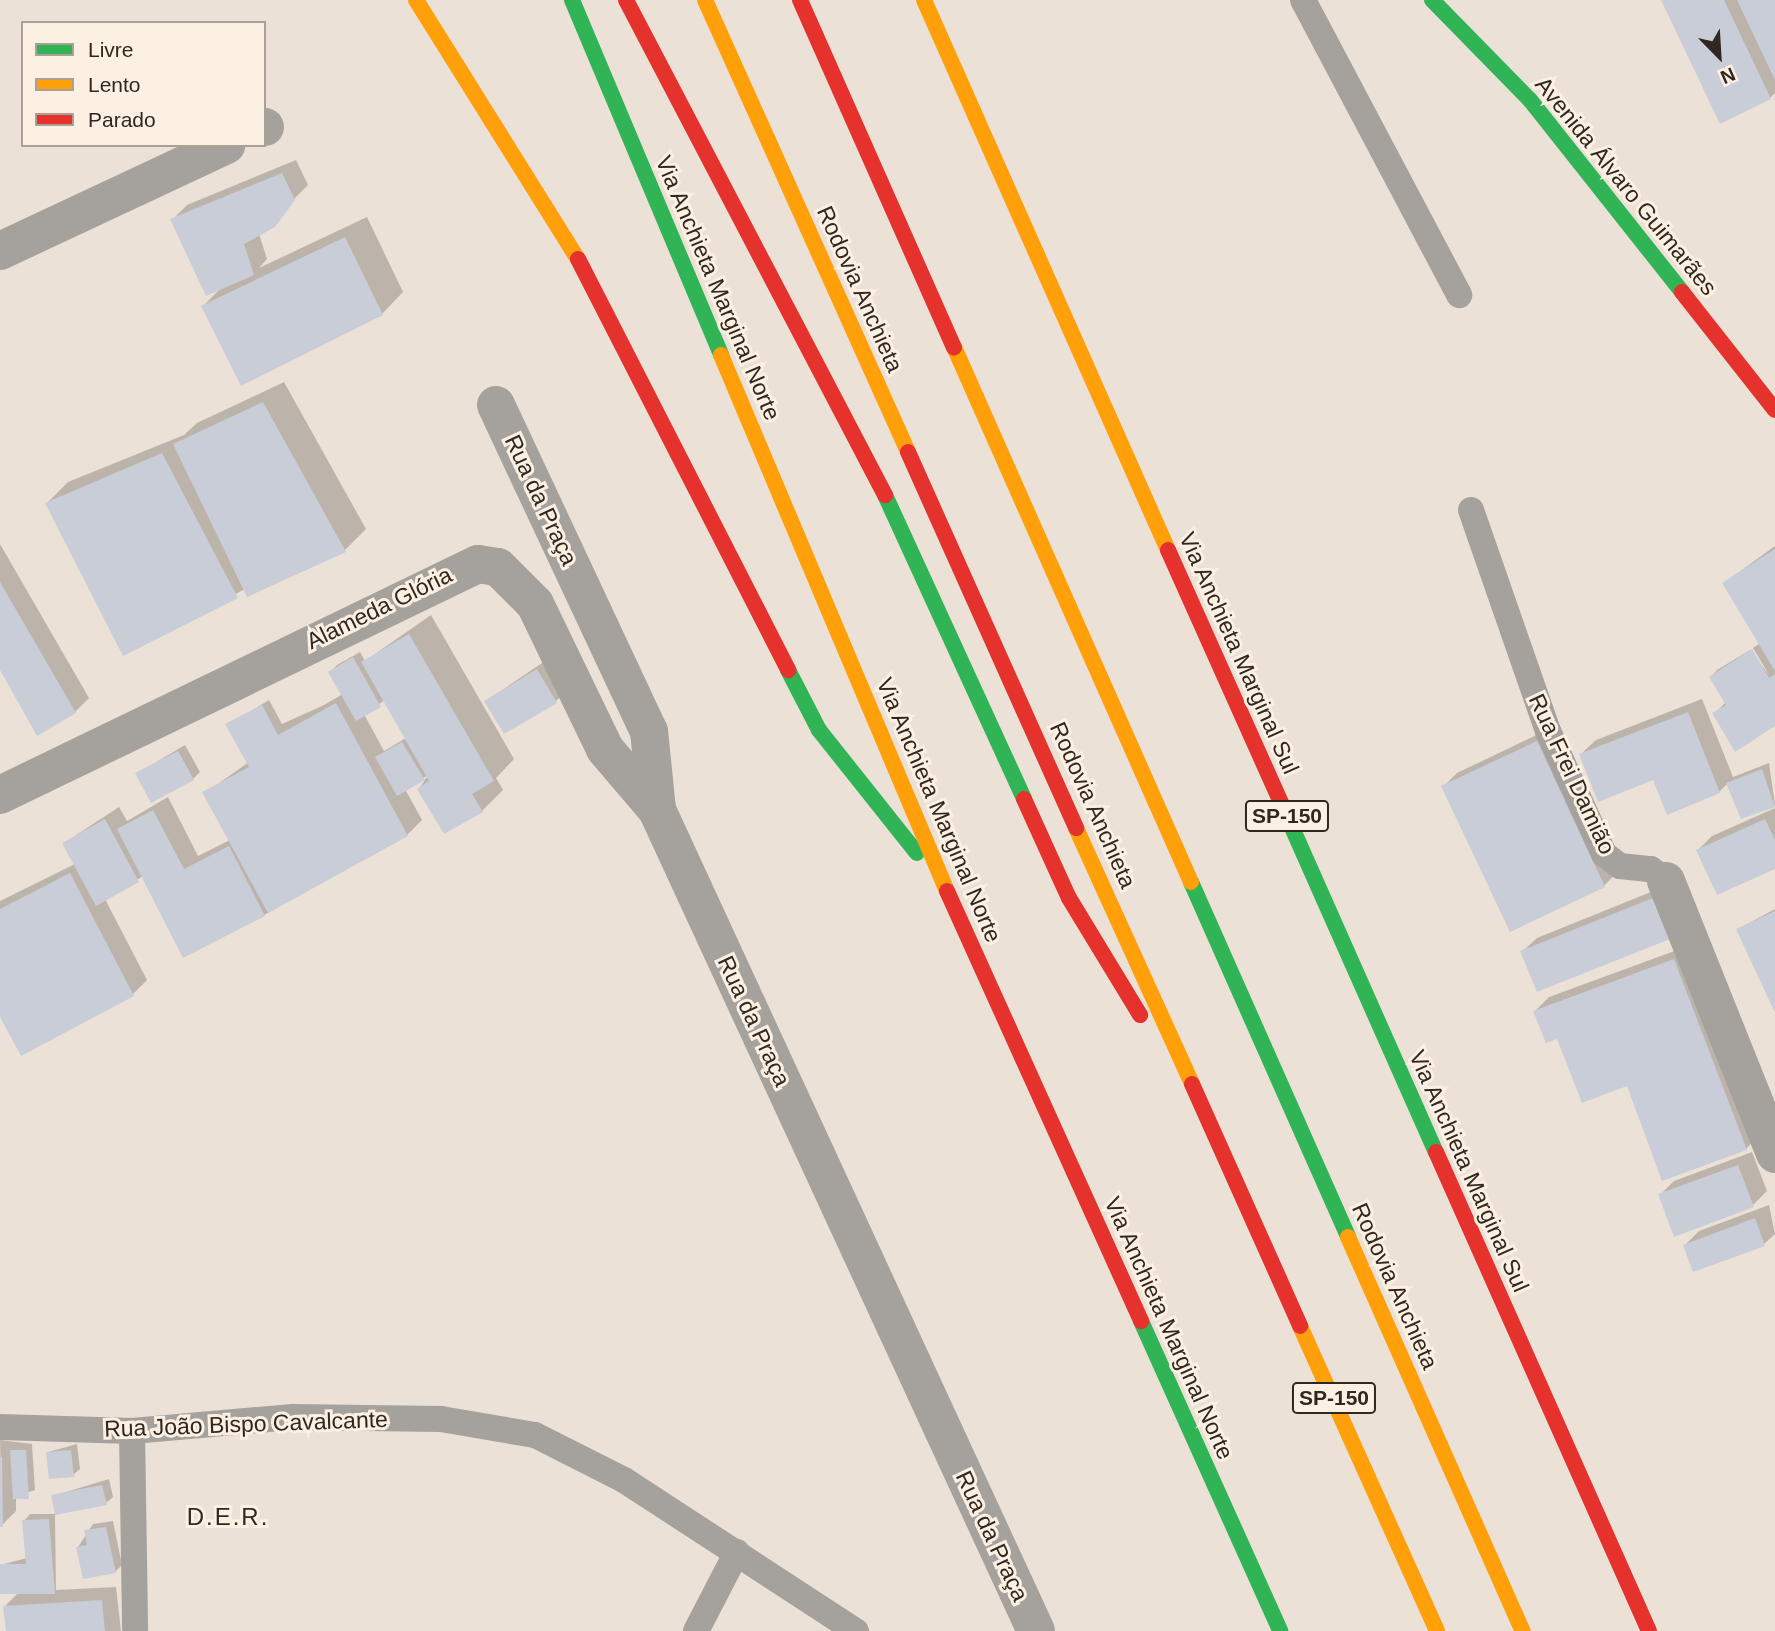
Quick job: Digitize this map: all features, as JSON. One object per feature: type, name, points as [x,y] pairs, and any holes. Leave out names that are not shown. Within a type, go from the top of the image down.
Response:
[{"type":"main road","points":[[416,0],[566,236],[819,730],[947,890]]},
{"type":"main road","name":"Via Anchieta Marginal Norte","points":[[572,0],[947,890],[1280,1631]]},
{"type":"main road","points":[[626,0],[880,485],[1069,898],[1231,1165]]},
{"type":"main road","name":"Rodovia Anchieta","points":[[705,0],[1231,1165],[1437,1631]]},
{"type":"main road","name":"Rodovia Anchieta","points":[[800,0],[1523,1631]]},
{"type":"main road","name":"Via Anchieta Marginal Sul","points":[[925,0],[1649,1631]]},
{"type":"main road","name":"Avenida Álvaro Guimarães","points":[[1432,0],[1531,100],[1775,410]]},
{"type":"street","points":[[0,251],[222,147]]},
{"type":"street","name":"Rua da Praça","points":[[496,405],[649,731],[657,810],[1036,1631]]},
{"type":"street","name":"Alameda Glória","points":[[0,794],[478,564],[498,567],[535,604],[605,749],[657,810]]},
{"type":"street","name":"Rua Frei Damião","points":[[1666,881],[1775,1154]]},
{"type":"lane","points":[[1303,0],[1459,295]]},
{"type":"lane","name":"Rua Frei Damião","points":[[1472,510],[1548,731],[1604,854],[1620,866],[1651,869],[1666,881]]},
{"type":"lane","name":"Rua João Bispo Cavalcante","points":[[0,1427],[132,1431],[293,1417],[414,1418],[535,1436],[624,1480],[856,1631]]},
{"type":"lane","points":[[132,1431],[135,1631]]},
{"type":"lane","points":[[696,1631],[737,1552]]},
{"type":"building","points":[[1661,0],[1724,0],[1771,99],[1720,124]]},
{"type":"building","points":[[1737,0],[1775,0],[1775,80]]},
{"type":"building","points":[[282,173],[295,200],[275,227],[244,244],[254,275],[206,296],[170,219]]},
{"type":"building","points":[[345,237],[383,315],[241,386],[201,306]]},
{"type":"building","points":[[263,402],[346,552],[247,597],[173,444]]},
{"type":"building","points":[[162,453],[238,598],[123,656],[45,503]]},
{"type":"building","points":[[1775,549],[1775,671],[1722,583]]},
{"type":"building","points":[[0,582],[76,713],[37,736],[0,670]]},
{"type":"building","points":[[409,634],[494,781],[472,794],[483,812],[444,834],[417,789],[429,781],[361,662]]},
{"type":"building","points":[[1752,649],[1769,678],[1775,674],[1775,726],[1735,752],[1712,713],[1726,705],[1709,677]]},
{"type":"building","points":[[353,657],[381,707],[356,721],[328,672]]},
{"type":"building","points":[[537,669],[557,703],[504,734],[484,701]]},
{"type":"building","points":[[336,703],[408,836],[268,913],[202,792],[249,767],[225,724],[262,705],[278,735]]},
{"type":"building","points":[[1688,712],[1720,793],[1667,815],[1653,780],[1598,802],[1579,754]]},
{"type":"building","points":[[1537,741],[1605,887],[1510,932],[1441,786]]},
{"type":"building","points":[[402,742],[425,780],[397,796],[375,757]]},
{"type":"building","points":[[178,751],[194,780],[151,803],[135,773]]},
{"type":"building","points":[[1762,769],[1775,807],[1741,819],[1726,783]]},
{"type":"building","points":[[153,810],[184,869],[229,846],[265,916],[183,958],[117,829]]},
{"type":"building","points":[[105,819],[139,882],[96,906],[62,843]]},
{"type":"building","points":[[1765,819],[1775,840],[1775,869],[1717,895],[1696,850]]},
{"type":"building","points":[[70,873],[134,996],[21,1056],[0,1017],[0,909]]},
{"type":"building","points":[[1653,898],[1670,939],[1537,992],[1520,951]]},
{"type":"building","points":[[1775,911],[1775,1013],[1736,929]]},
{"type":"building","points":[[1674,959],[1747,1150],[1662,1181],[1627,1086],[1582,1103],[1557,1039],[1546,1043],[1533,1011]]},
{"type":"building","points":[[1738,1165],[1754,1207],[1674,1237],[1658,1194]]},
{"type":"building","points":[[1755,1218],[1765,1246],[1693,1272],[1683,1245]]},
{"type":"building","points":[[10,1450],[26,1450],[29,1499],[13,1499]]},
{"type":"building","points":[[71,1450],[74,1477],[49,1479],[46,1452]]},
{"type":"building","points":[[2,1457],[3,1527],[0,1527]]},
{"type":"building","points":[[102,1485],[107,1505],[55,1515],[51,1495]]},
{"type":"building","points":[[49,1519],[55,1594],[0,1594],[0,1564],[26,1564],[22,1520]]},
{"type":"building","points":[[106,1527],[116,1573],[83,1579],[76,1547],[87,1545],[84,1530]]},
{"type":"building","points":[[102,1600],[105,1631],[6,1631],[3,1606]]},
{"type":"traffic: fast","points":[[572,0],[721,355]]},
{"type":"traffic: fast","points":[[1432,0],[1530,100],[1682,292]]},
{"type":"traffic: fast","points":[[885,495],[1024,799]]},
{"type":"traffic: fast","points":[[788,670],[819,730],[917,853]]},
{"type":"traffic: fast","points":[[1290,823],[1436,1152]]},
{"type":"traffic: fast","points":[[1191,882],[1348,1237]]},
{"type":"traffic: fast","points":[[1141,1321],[1280,1631]]},
{"type":"traffic: slow","points":[[416,0],[578,259]]},
{"type":"traffic: slow","points":[[705,0],[908,452]]},
{"type":"traffic: slow","points":[[924,0],[1168,550]]},
{"type":"traffic: slow","points":[[954,347],[1191,882]]},
{"type":"traffic: slow","points":[[721,355],[947,891]]},
{"type":"traffic: slow","points":[[1076,828],[1192,1084]]},
{"type":"traffic: slow","points":[[1348,1237],[1523,1631]]},
{"type":"traffic: slow","points":[[1300,1326],[1437,1631]]},
{"type":"traffic: jam","points":[[626,0],[885,495]]},
{"type":"traffic: jam","points":[[800,0],[954,347]]},
{"type":"traffic: jam","points":[[578,259],[788,670]]},
{"type":"traffic: jam","points":[[1682,292],[1775,410]]},
{"type":"traffic: jam","points":[[908,452],[1076,828]]},
{"type":"traffic: jam","points":[[1168,550],[1290,823]]},
{"type":"traffic: jam","points":[[1024,799],[1069,898],[1140,1015]]},
{"type":"traffic: jam","points":[[947,891],[1141,1321]]},
{"type":"traffic: jam","points":[[1192,1084],[1300,1326]]},
{"type":"traffic: jam","points":[[1436,1152],[1649,1631]]},
{"type":"district","name":"D.E.R.","points":[[228,1517]]}]
